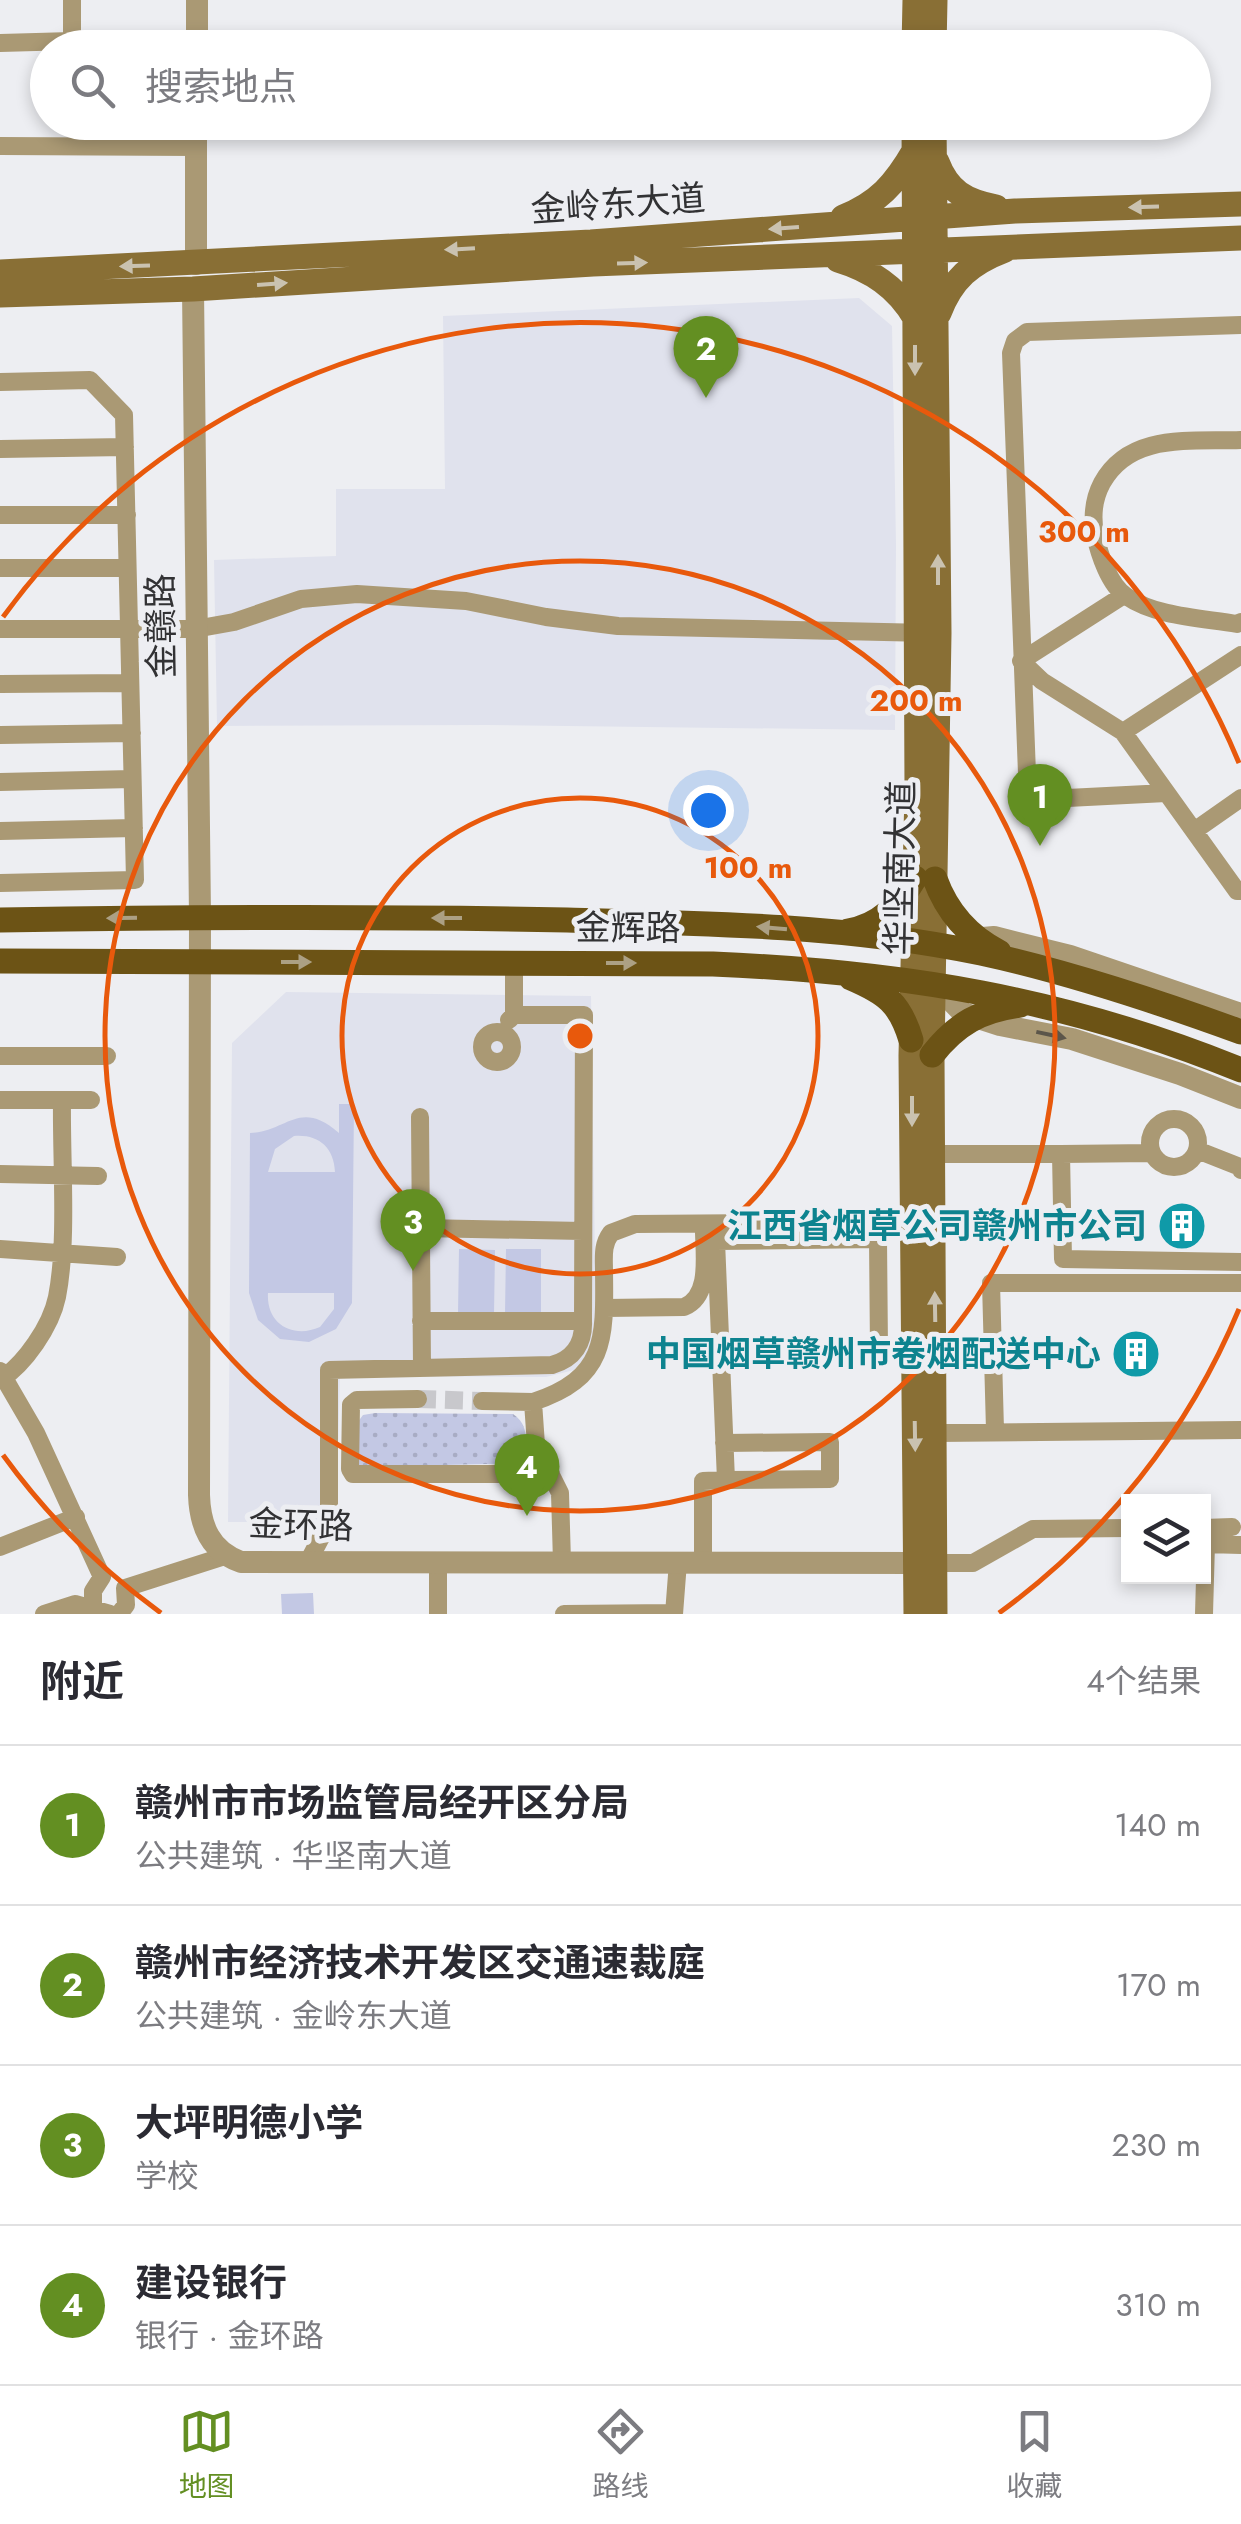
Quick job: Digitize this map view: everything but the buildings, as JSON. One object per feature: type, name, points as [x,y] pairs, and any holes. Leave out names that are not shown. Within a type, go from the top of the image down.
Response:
[{"type":"main road","points":[[914,30],[915,0]]},
{"type":"main road","points":[[934,30],[935,0]]},
{"type":"main road","name":"华坚南大道","points":[[920,140],[924,152],[925,218],[927,633],[922,1047],[912,1222],[926,1563],[935,1614]]},
{"type":"main road","name":"华坚南大道","points":[[924,152],[928,140]]},
{"type":"main road","points":[[824,225],[879,199],[924,152],[951,190],[983,205],[1015,211]]},
{"type":"main road","name":"金岭东大道","points":[[0,295],[195,276],[592,253],[824,225],[1015,211],[1241,204]]},
{"type":"main road","name":"金岭东大道","points":[[592,253],[823,256],[1241,238]]},
{"type":"main road","points":[[823,256],[860,267],[882,280],[926,318],[960,277],[989,256],[1015,246]]},
{"type":"main road","name":"金岭东大道","points":[[0,272],[195,276]]},
{"type":"main road","points":[[831,934],[877,922],[925,878],[976,938],[1022,963]]},
{"type":"main road","name":"金辉路","points":[[0,920],[200,916],[715,924],[831,934],[924,944],[1022,963],[1109,987],[1241,1032]]},
{"type":"main road","name":"金辉路","points":[[0,961],[713,964],[827,970],[923,981],[1034,1004],[1180,1045],[1241,1070]]},
{"type":"main road","points":[[827,970],[875,988],[891,1000],[922,1047],[974,1016],[1007,1006],[1034,1004]]},
{"type":"main road","name":"华坚南大道","points":[[916,1614],[926,1563],[936,1433],[933,1154],[922,1047]]},
{"type":"street","points":[[72,0],[72,30]]},
{"type":"street","points":[[197,0],[197,30]]},
{"type":"street","points":[[0,43],[30,42]]},
{"type":"street","name":"金赣路","points":[[196,140],[198,962]]},
{"type":"street","points":[[0,146],[196,147]]},
{"type":"street","points":[[1166,793],[1028,800],[1011,354],[1014,341],[1028,332],[1241,325]]},
{"type":"street","points":[[0,382],[90,380],[124,414],[135,880],[0,883]]},
{"type":"street","points":[[1240,626],[1166,612],[1124,595],[1108,570],[1092,518],[1096,494],[1110,469],[1130,451],[1154,443],[1241,440]]},
{"type":"street","points":[[0,449],[125,447]]},
{"type":"street","points":[[0,515],[126,514]]},
{"type":"street","points":[[0,568],[127,568]]},
{"type":"street","points":[[0,629],[196,629],[234,622],[300,600],[357,594],[466,601],[618,626],[927,633]]},
{"type":"street","points":[[1020,660],[1124,595]]},
{"type":"street","points":[[1123,732],[1241,655]]},
{"type":"street","points":[[1020,660],[1042,681],[1123,732],[1237,891],[1241,891]]},
{"type":"street","points":[[0,684],[130,683]]},
{"type":"street","points":[[0,734],[132,733]]},
{"type":"street","points":[[0,782],[132,779]]},
{"type":"street","points":[[1194,831],[1241,798]]},
{"type":"street","points":[[0,831],[134,828]]},
{"type":"street","points":[[924,944],[994,937],[1070,956],[1241,1014]]},
{"type":"street","name":"金环路","points":[[198,962],[199,1513],[203,1528],[226,1556],[242,1562],[438,1564],[926,1563]]},
{"type":"street","points":[[498,1032],[514,1015],[514,962]]},
{"type":"street","points":[[923,981],[963,1013],[1072,1039],[1241,1098]]},
{"type":"street","points":[[308,1562],[329,1522],[329,1370],[552,1366],[574,1352],[582,1337],[584,1015],[514,1015]]},
{"type":"street","points":[[0,1056],[108,1056]]},
{"type":"street","points":[[0,1100],[91,1100]]},
{"type":"street","points":[[62,1100],[61,1253],[56,1299],[44,1330],[2,1376],[36,1433],[102,1576]]},
{"type":"street","points":[[420,1117],[422,1368]]},
{"type":"street","points":[[1174,1119],[1193,1128],[1197,1150],[1192,1160],[1178,1166],[1162,1164],[1150,1145],[1154,1130],[1174,1119]]},
{"type":"street","points":[[1197,1150],[1241,1170]]},
{"type":"street","points":[[933,1154],[1152,1152]]},
{"type":"street","points":[[1061,1154],[1062,1260],[1241,1262]]},
{"type":"street","points":[[0,1174],[98,1176]]},
{"type":"street","points":[[482,1401],[533,1402],[561,1392],[592,1367],[604,1330],[604,1246],[611,1233],[635,1224],[912,1222]]},
{"type":"street","points":[[605,1308],[684,1307],[694,1302],[703,1286],[704,1224]]},
{"type":"street","points":[[421,1228],[583,1230]]},
{"type":"street","points":[[718,1353],[878,1350],[878,1239],[716,1240],[718,1353],[726,1480]]},
{"type":"street","points":[[0,1249],[116,1258]]},
{"type":"street","points":[[995,1430],[991,1283],[1241,1283]]},
{"type":"street","points":[[421,1320],[583,1321]]},
{"type":"street","points":[[418,1399],[357,1400],[351,1405],[353,1474],[552,1474]]},
{"type":"street","points":[[533,1402],[536,1445],[560,1492],[562,1562]]},
{"type":"street","points":[[936,1433],[1241,1430]]},
{"type":"street","points":[[703,1562],[703,1481],[830,1480],[830,1442],[724,1443]]},
{"type":"street","points":[[0,1547],[76,1517]]},
{"type":"street","points":[[1211,1528],[1232,1527]]},
{"type":"street","points":[[926,1563],[973,1563],[1033,1529],[1121,1528]]},
{"type":"street","points":[[1204,1614],[1206,1544],[1241,1545]]},
{"type":"street","points":[[125,1588],[226,1556]]},
{"type":"street","points":[[564,1614],[674,1614],[678,1562]]},
{"type":"street","points":[[438,1564],[438,1614]]},
{"type":"street","points":[[102,1576],[112,1575],[125,1588],[128,1597],[119,1614]]},
{"type":"street","points":[[102,1576],[93,1591],[102,1612]]},
{"type":"street","points":[[44,1614],[75,1604],[102,1612]]},
{"type":"shaded area","points":[[859,298],[892,326],[895,730],[217,726],[214,560],[336,556],[336,489],[445,489],[443,316]]},
{"type":"shaded area","points":[[286,992],[591,996],[596,1326],[588,1355],[574,1370],[546,1377],[340,1376],[336,1522],[228,1522],[232,1043]]},
{"type":"shaded area","points":[[339,1104],[354,1104],[352,1303],[336,1329],[309,1342],[280,1339],[258,1320],[249,1293],[250,1133],[303,1117],[325,1123],[339,1133]],"holes":[[[294,1136],[310,1137],[323,1144],[332,1156],[335,1172],[268,1172],[275,1149]],[[268,1293],[334,1293],[334,1309],[320,1327],[291,1330],[271,1313]]]},
{"type":"shaded area","points":[[459,1249],[495,1250],[494,1315],[458,1314]]},
{"type":"shaded area","points":[[506,1249],[541,1249],[541,1314],[505,1314]]},
{"type":"shaded area","points":[[513,1414],[525,1429],[526,1463],[357,1467],[357,1423],[363,1415]]},
{"type":"shaded area","points":[[313,1593],[314,1614],[282,1614],[281,1594]]},
{"type":"tunnel","points":[[418,1399],[482,1401]]},
{"type":"place","name":"赣州市经济技术开发区交通速裁庭","points":[[706,398]]},
{"type":"place","name":"赣州市市场监管局经开区分局","points":[[1040,846]]},
{"type":"place","name":"江西省烟草公司赣州市公司","points":[[1182,1226]]},
{"type":"place","name":"大坪明德小学","points":[[413,1271]]},
{"type":"place","name":"中国烟草赣州市卷烟配送中心","points":[[1136,1354]]},
{"type":"place","name":"建设银行","points":[[527,1516]]}]
